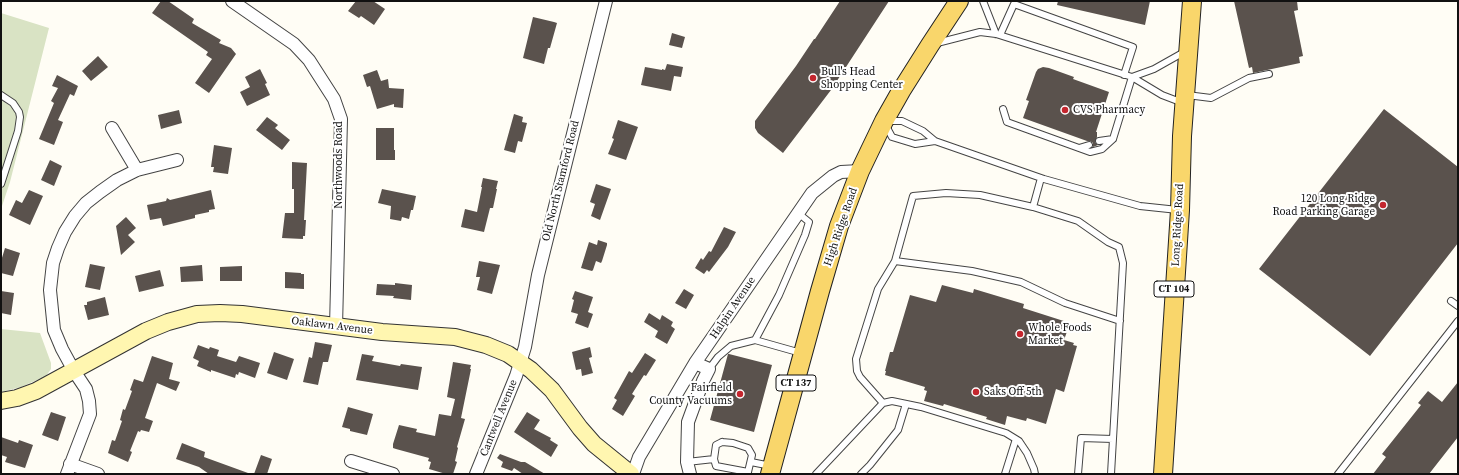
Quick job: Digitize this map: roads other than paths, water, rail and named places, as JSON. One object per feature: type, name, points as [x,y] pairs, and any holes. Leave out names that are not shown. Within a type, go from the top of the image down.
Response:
[{"type":"main road","name":"High Ridge Road","points":[[771,470],[839,226],[860,171],[884,121],[930,44],[959,1]]},
{"type":"main road","name":"Long Ridge Road","points":[[1163,474],[1180,210],[1182,136],[1192,1]]},
{"type":"street","name":"Northwoods Road","points":[[232,1],[294,44],[321,78],[334,100],[341,119],[336,327]]},
{"type":"street","name":"Old North Stamford Road","points":[[520,362],[525,347],[538,275],[606,1]]},
{"type":"street","points":[[112,128],[137,170]]},
{"type":"street","points":[[98,474],[68,469],[90,414],[86,389],[62,349],[54,330],[50,290],[53,263],[65,232],[75,216],[86,203],[117,180],[137,170],[177,160]]},
{"type":"street","name":"Halpin Avenue","points":[[632,474],[639,457],[696,363],[812,193],[833,176],[841,172],[860,171]]},
{"type":"street","name":"Oaklawn Avenue","points":[[1,401],[17,398],[36,391],[146,331],[168,322],[206,313],[242,314],[382,332],[456,337],[508,354],[536,374],[552,390],[594,444],[632,474]]},
{"type":"street","name":"Cantwell Avenue","points":[[476,474],[516,376],[520,362]]},
{"type":"street","points":[[690,474],[687,462],[688,422],[709,369],[696,363]]},
{"type":"street","points":[[351,461],[393,474]]},
{"type":"lane","points":[[983,1],[998,34]]},
{"type":"lane","points":[[998,34],[1015,3],[1133,47],[1124,75]]},
{"type":"lane","points":[[930,44],[980,32],[998,34],[1132,77],[1162,95],[1185,99],[1211,98],[1249,78],[1269,74]]},
{"type":"lane","points":[[1132,77],[1154,69],[1189,49]]},
{"type":"lane","points":[[1003,109],[1007,122],[1090,152],[1102,149],[1113,139],[1132,77]]},
{"type":"lane","points":[[1,96],[13,103],[19,112],[20,117],[18,131],[1,184]]},
{"type":"lane","points":[[935,141],[915,144],[892,137],[889,134],[884,121],[902,121],[923,131],[935,141],[1041,178],[1140,206],[1180,210]]},
{"type":"lane","points":[[1099,141],[1113,139]]},
{"type":"lane","points":[[1079,148],[1089,145]]},
{"type":"lane","points":[[1033,207],[1041,178]]},
{"type":"lane","points":[[882,403],[860,377],[856,366],[856,359],[878,289],[895,261],[913,196],[946,193],[980,195],[1033,207],[1078,221],[1119,248],[1123,263],[1111,474]]},
{"type":"lane","points":[[755,340],[779,295],[805,235],[809,222],[798,212]]},
{"type":"lane","points":[[895,261],[972,271],[1021,282],[1065,303],[1120,321]]},
{"type":"lane","points":[[1451,301],[1458,306]]},
{"type":"lane","points":[[1338,474],[1458,321]]},
{"type":"lane","points":[[709,369],[718,357],[731,346],[755,340],[804,354]]},
{"type":"lane","points":[[816,474],[882,403],[892,401],[1006,432],[1019,441],[1027,453],[1034,468],[1035,474]]},
{"type":"lane","points":[[861,474],[898,430],[906,404]]},
{"type":"lane","points":[[1078,474],[1081,438],[1113,439]]},
{"type":"lane","points":[[1005,474],[1016,439]]},
{"type":"lane","points":[[722,442],[733,443],[748,448],[752,455],[751,462],[748,472],[716,466],[714,459],[716,445],[722,442]]},
{"type":"lane","points":[[687,462],[714,459]]},
{"type":"lane","points":[[751,462],[771,470]]},
{"type":"place","name":"Bull's Head Shopping Center","points":[[813,78]]},
{"type":"place","name":"CVS Pharmacy","points":[[1065,110]]},
{"type":"place","name":"120 Long Ridge Road Parking Garage","points":[[1383,205]]},
{"type":"place","name":"Whole Foods Market","points":[[1020,334]]},
{"type":"place","name":"Saks Off 5th","points":[[976,392]]},
{"type":"place","name":"Fairfield County Vacuums","points":[[740,394]]}]
